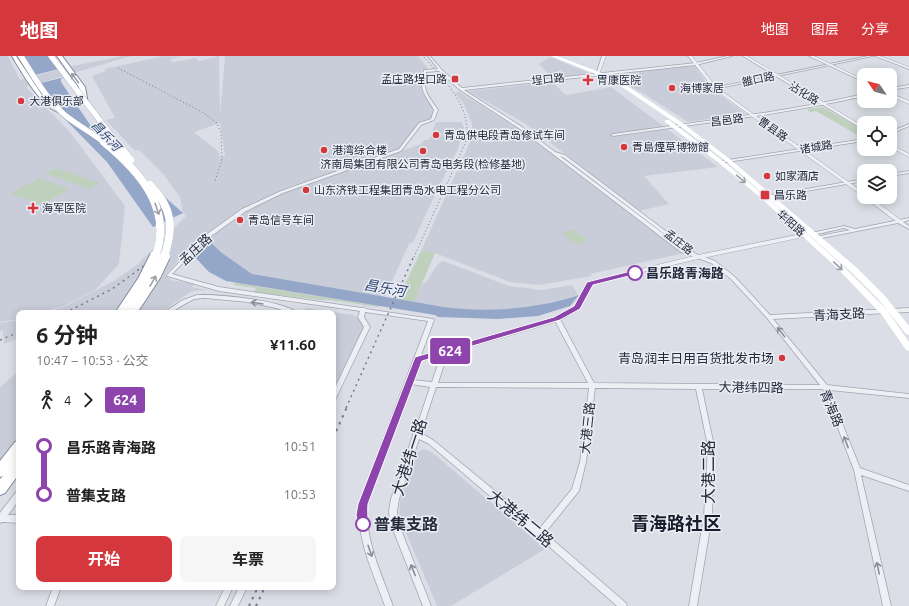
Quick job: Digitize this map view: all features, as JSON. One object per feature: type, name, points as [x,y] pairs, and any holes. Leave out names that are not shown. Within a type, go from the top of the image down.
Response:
[{"type":"highway","points":[[14,56],[42,99],[102,141],[121,159],[148,191],[158,208],[160,226],[159,244],[152,265],[123,310]]},
{"type":"highway","points":[[21,56],[45,93],[63,113]]},
{"type":"highway","points":[[52,56],[86,103],[164,202],[170,225],[167,247],[161,266],[153,281],[133,310]]},
{"type":"highway","points":[[60,56],[82,88],[86,103]]},
{"type":"highway","points":[[0,471],[16,450]]},
{"type":"highway","points":[[0,489],[16,468]]},
{"type":"main road","points":[[554,56],[597,74]]},
{"type":"main road","name":"华阳路","points":[[597,74],[610,78],[627,88],[682,125],[730,161],[854,270],[894,311],[909,332]]},
{"type":"main road","name":"华阳路","points":[[597,74],[640,101],[674,126],[721,162],[763,198],[873,299],[909,348]]},
{"type":"street","points":[[52,56],[62,68]]},
{"type":"street","name":"孟庄路","points":[[429,56],[440,70],[461,89],[521,128],[555,153],[564,156],[698,257]]},
{"type":"street","points":[[597,74],[604,56]]},
{"type":"street","name":"曹县路","points":[[690,56],[715,88],[857,190]]},
{"type":"street","name":"埕口路","points":[[461,89],[696,64],[731,56]]},
{"type":"street","name":"沾化路","points":[[745,56],[857,125]]},
{"type":"street","points":[[811,56],[857,78]]},
{"type":"street","name":"雒口路","points":[[715,88],[872,56]]},
{"type":"street","points":[[877,56],[909,68]]},
{"type":"street","name":"孟庄路","points":[[418,359],[431,320],[219,289],[169,275],[205,238],[244,210],[282,192],[400,150],[420,124],[432,120],[436,110],[423,91],[423,82],[425,72],[440,70]]},
{"type":"street","points":[[897,88],[909,86]]},
{"type":"street","name":"昌邑路","points":[[613,135],[674,126],[755,117],[824,105],[857,97]]},
{"type":"street","points":[[897,97],[909,103]]},
{"type":"street","points":[[897,130],[909,126]]},
{"type":"street","name":"诸城路","points":[[721,162],[857,141]]},
{"type":"street","points":[[897,149],[909,156]]},
{"type":"street","points":[[897,174],[909,172]]},
{"type":"street","points":[[763,198],[857,181]]},
{"type":"street","points":[[877,204],[909,228]]},
{"type":"street","points":[[389,606],[364,534],[362,515],[363,504],[418,359],[557,319],[577,307],[590,283],[698,257],[806,236],[815,236],[909,219]]},
{"type":"street","name":"青海路","points":[[698,257],[713,262],[733,278],[769,317],[825,387],[857,470],[886,606]]},
{"type":"street","points":[[171,310],[188,300],[197,297],[212,296],[280,307],[288,310]]},
{"type":"street","points":[[336,392],[367,327],[361,316],[364,309]]},
{"type":"street","name":"青海支路","points":[[769,317],[909,310]]},
{"type":"street","name":"大港三路","points":[[540,533],[575,491],[583,462],[592,386],[557,319]]},
{"type":"street","name":"大港纬一路","points":[[427,606],[394,522],[393,511],[395,499],[444,352]]},
{"type":"street","name":"大港纬四路","points":[[409,382],[434,385],[825,387],[909,396]]},
{"type":"street","name":"大港二路","points":[[693,606],[708,516],[711,446],[698,386]]},
{"type":"street","name":"大港纬二路","points":[[416,434],[431,442],[540,533],[624,606]]},
{"type":"street","points":[[857,470],[909,488]]},
{"type":"street","points":[[0,518],[16,498]]},
{"type":"street","points":[[0,518],[16,519]]},
{"type":"street","points":[[50,606],[56,590]]},
{"type":"street","points":[[220,606],[228,590]]},
{"type":"street","points":[[234,606],[242,590]]},
{"type":"shaded area","points":[[0,56],[8,56],[20,80],[73,66],[123,56],[131,56],[26,87],[69,131],[125,206],[119,264],[95,290],[64,306],[49,310],[16,310],[16,319],[0,322]]},
{"type":"shaded area","points":[[164,56],[180,57],[170,59],[173,62],[196,58],[199,61],[219,56],[220,116],[225,56],[418,56],[429,70],[421,71],[423,75],[421,90],[435,109],[432,118],[418,125],[395,151],[286,188],[243,209],[203,237],[184,254],[165,275],[171,280],[194,284],[192,287],[207,290],[189,293],[164,310],[53,310],[66,306],[115,280],[137,265],[186,216],[183,213],[180,197],[164,175],[139,150],[135,151],[106,120],[115,118],[92,76],[106,71],[104,69]],"holes":[[[220,123],[225,156],[220,157],[218,151],[194,132]]]},
{"type":"shaded area","points":[[550,57],[591,74],[552,78],[539,64]]},
{"type":"shaded area","name":"海博家居","points":[[694,65],[709,87],[746,114],[688,122],[646,95],[608,75]]},
{"type":"shaded area","points":[[552,82],[566,95],[611,87],[718,167],[644,176],[669,204],[639,211],[526,124],[468,91]]},
{"type":"shaded area","points":[[459,92],[528,135],[684,253],[590,274],[591,276],[539,285],[510,282],[435,253],[421,251],[471,140],[472,124],[464,104],[455,93]]},
{"type":"shaded area","points":[[436,122],[461,122],[464,127],[458,149],[413,242],[409,244],[385,297],[252,274],[222,253],[207,239],[244,212],[287,192],[421,144],[424,140],[429,140]]},
{"type":"shaded area","points":[[443,261],[509,286],[542,290],[572,285],[578,295],[533,306],[494,311],[469,311],[414,302],[421,285],[427,281],[437,265]]},
{"type":"shaded area","points":[[306,308],[319,310],[305,310]]},
{"type":"shaded area","points":[[336,312],[353,315],[360,319],[365,327],[337,386]]},
{"type":"shaded area","points":[[16,320],[16,339],[4,344],[3,331],[0,331],[0,323]]},
{"type":"shaded area","points":[[16,374],[16,454],[0,475],[0,387]]},
{"type":"shaded area","points":[[425,449],[433,453],[545,549],[451,606],[437,606],[399,516],[400,500],[417,452]]},
{"type":"green space","points":[[823,107],[857,127],[857,135],[816,111],[810,112],[807,109]]},
{"type":"green space","points":[[56,168],[100,183],[89,189],[44,173]]},
{"type":"green space","points":[[40,178],[70,189],[41,205],[10,193]]},
{"type":"green space","points":[[571,229],[589,240],[579,245],[561,234]]},
{"type":"green space","points":[[421,251],[435,253],[414,302],[398,299]]},
{"type":"green space","points":[[235,283],[379,306],[254,292],[256,288],[234,285]]},
{"type":"water","points":[[22,56],[50,56],[59,69],[35,75]]},
{"type":"water","points":[[65,77],[61,79],[61,82],[95,132],[133,169],[183,213],[153,227],[107,162],[56,110],[41,83]]},
{"type":"water","points":[[207,239],[222,253],[252,274],[444,307],[495,310],[529,307],[579,295],[570,306],[538,316],[498,319],[438,317],[435,315],[226,281],[209,272],[193,255]]},
{"type":"railway","points":[[414,257],[467,139],[467,126],[460,104],[447,84],[423,56]]},
{"type":"railway","points":[[118,68],[202,112],[216,122],[221,132],[222,160],[215,181]]},
{"type":"railway","points":[[346,408],[414,256]]},
{"type":"railway","points":[[71,310],[112,289],[156,257]]},
{"type":"railway","points":[[0,340],[16,333]]},
{"type":"railway","points":[[336,431],[347,407]]},
{"type":"railway","points":[[249,606],[257,590]]},
{"type":"railway","points":[[256,606],[264,590]]},
{"type":"bus line","name":"624","points":[[363,524],[363,504],[418,359],[557,319],[577,307],[590,283],[635,273]]},
{"type":"place","name":"孟庄路埕口路","points":[[455,79]]},
{"type":"place","name":"胃康医院","points":[[588,80]]},
{"type":"place","name":"海博家居","points":[[672,88]]},
{"type":"place","name":"大港俱乐部","points":[[21,101]]},
{"type":"place","name":"青岛供电段青岛修试车间","points":[[436,135]]},
{"type":"place","name":"青島煙草博物館","points":[[624,147]]},
{"type":"place","name":"港湾综合楼","points":[[324,150]]},
{"type":"place","name":"济南局集团有限公司青岛电务段(检修基地)","points":[[423,151]]},
{"type":"place","name":"如家酒店","points":[[767,176]]},
{"type":"place","name":"山东济铁工程集团青岛水电工程分公司","points":[[306,190]]},
{"type":"place","name":"昌乐路","points":[[765,195]]},
{"type":"place","name":"海军医院","points":[[33,208]]},
{"type":"place","name":"青岛信号车间","points":[[240,220]]},
{"type":"place","name":"昌乐路青海路","points":[[635,273]]},
{"type":"place","name":"青岛润丰日用百货批发市场","points":[[782,358]]},
{"type":"place","name":"普集支路","points":[[363,524]]},
{"type":"district","name":"青海路社区","points":[[676,524]]},
{"type":"water label","name":"昌乐河","points":[[106,136]]},
{"type":"water label","name":"昌乐河","points":[[385,288]]}]
